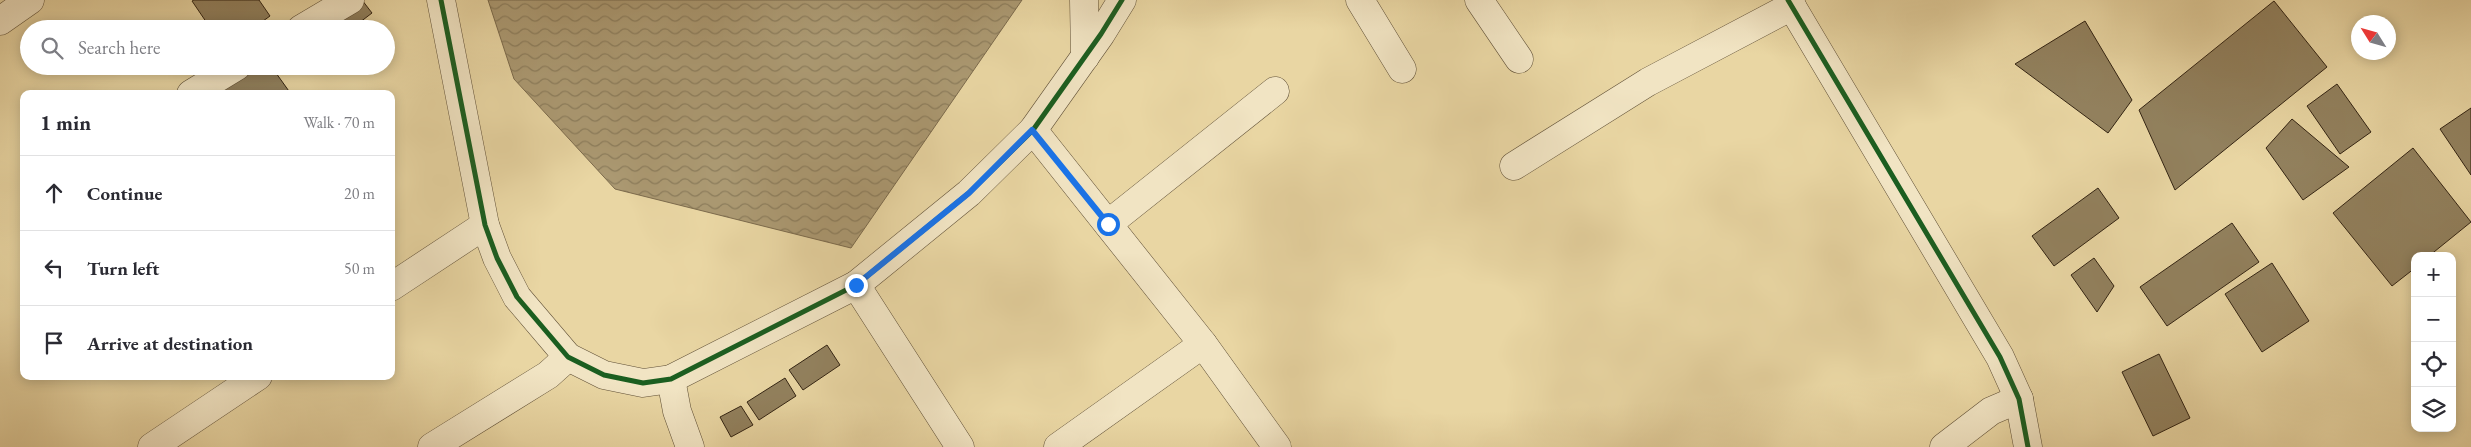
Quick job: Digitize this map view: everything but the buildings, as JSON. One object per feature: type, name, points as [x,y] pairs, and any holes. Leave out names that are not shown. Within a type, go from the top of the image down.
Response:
[{"type":"street","points":[[0,21],[30,0]]},
{"type":"street","points":[[316,20],[350,0]]},
{"type":"street","points":[[441,0],[485,225],[497,258],[516,296],[568,357],[604,375],[643,383],[671,379],[856,285],[969,193],[1032,130],[1085,57],[1122,0]]},
{"type":"street","points":[[1084,0],[1085,57]]},
{"type":"street","points":[[1360,0],[1402,69]]},
{"type":"street","points":[[1480,0],[1518,59]]},
{"type":"street","points":[[1514,166],[1648,82],[1790,3],[2000,357],[2020,399],[2028,447]]},
{"type":"street","points":[[198,90],[222,75]]},
{"type":"street","points":[[1108,224],[1275,91]]},
{"type":"street","points":[[1032,130],[1203,344],[1264,443]]},
{"type":"street","points":[[395,284],[485,225]]},
{"type":"street","points":[[856,285],[960,447]]},
{"type":"street","points":[[1058,447],[1203,344]]},
{"type":"street","points":[[432,447],[548,375],[568,357]]},
{"type":"street","points":[[671,379],[677,411],[690,447]]},
{"type":"street","points":[[152,447],[252,380]]},
{"type":"street","points":[[1944,447],[1991,411],[2020,399]]},
{"type":"water","points":[[488,0],[1022,0],[851,248],[615,189],[514,79]]},
{"type":"cycle path","points":[[441,0],[485,225],[497,258],[517,297],[568,357],[604,375],[643,383],[671,379],[856,285],[969,193],[1033,130],[1101,34],[1122,0]]},
{"type":"cycle path","points":[[1788,0],[2000,357],[2019,399],[2028,447]]},
{"type":"route","points":[[856,285],[969,193],[1032,130],[1108,224]]}]
